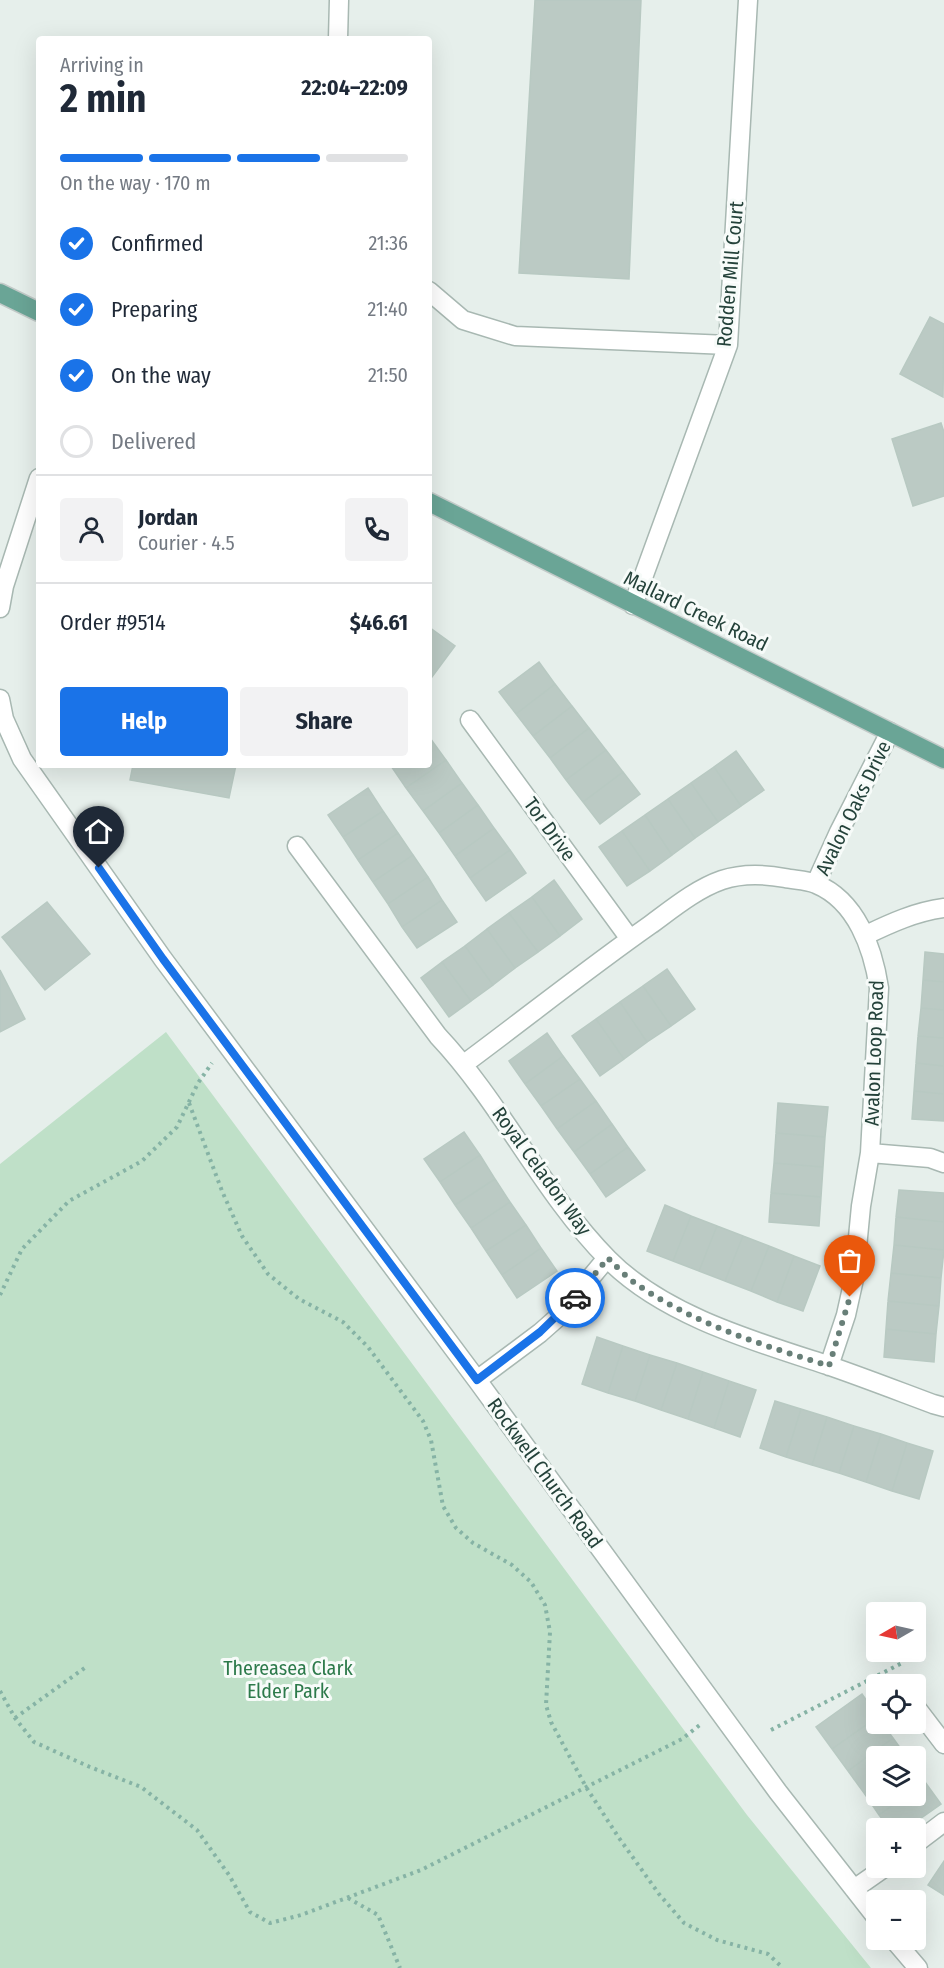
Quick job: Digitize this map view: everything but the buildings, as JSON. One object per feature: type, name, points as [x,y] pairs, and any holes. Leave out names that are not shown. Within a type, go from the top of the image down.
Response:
[{"type":"main road","points":[[0,293],[36,311]]},
{"type":"main road","name":"Mallard Creek Road","points":[[432,504],[944,759]]},
{"type":"street","points":[[338,36],[339,0]]},
{"type":"street","name":"Rodden Mill Court","points":[[633,605],[728,345],[748,0]]},
{"type":"street","points":[[432,294],[463,320],[515,336],[728,345]]},
{"type":"street","points":[[0,608],[4,586],[36,487]]},
{"type":"street","name":"Rockwell Church Road","points":[[0,699],[4,719],[21,759],[163,959],[477,1380],[778,1792],[866,1904]]},
{"type":"street","name":"Tor Drive","points":[[470,720],[630,939]]},
{"type":"street","name":"Avalon Oaks Drive","points":[[816,883],[839,831],[890,732]]},
{"type":"street","name":"Royal Celadon Way","points":[[297,846],[438,1036],[464,1064],[557,1198],[608,1258],[633,1282],[678,1310],[777,1350],[944,1407]]},
{"type":"street","name":"Avalon Loop Road","points":[[464,1064],[630,939],[696,893],[721,880],[744,874],[778,877],[816,883],[834,894],[866,935],[876,964],[879,988],[870,1153],[861,1206],[854,1279],[846,1315],[829,1366]]},
{"type":"street","points":[[866,935],[897,920],[944,908]]},
{"type":"street","points":[[870,1153],[930,1158],[944,1162]]},
{"type":"street","points":[[477,1380],[540,1332],[580,1293],[608,1258]]},
{"type":"street","points":[[926,1720],[944,1744]]},
{"type":"street","points":[[926,1836],[944,1822]]},
{"type":"street","points":[[855,1889],[870,1878]]},
{"type":"street","points":[[903,1950],[918,1968]]},
{"type":"path","points":[[0,1295],[22,1249],[69,1201],[142,1161],[177,1127],[198,1083],[226,1043]]},
{"type":"path","points":[[189,1103],[222,1191],[242,1236],[268,1274],[299,1299],[343,1322],[368,1347],[423,1421],[431,1440],[443,1506],[456,1528],[473,1542],[512,1565],[531,1582],[545,1605],[550,1632],[546,1705],[551,1722],[586,1787],[659,1894],[684,1923],[717,1940],[768,1954],[783,1968]]},
{"type":"path","points":[[771,1730],[902,1663]]},
{"type":"path","points":[[15,1718],[86,1667]]},
{"type":"path","points":[[0,1691],[15,1718],[34,1742],[141,1787],[197,1830],[229,1875],[250,1912],[270,1923],[301,1915],[421,1870],[682,1739],[719,1710]]},
{"type":"path","points":[[347,1898],[378,1915],[400,1968]]},
{"type":"green space","name":"Thereasea Clark Elder Park","points":[[166,1032],[747,1815],[871,1968],[0,1968],[0,1164]]},
{"type":"way so far","points":[[575,1298],[608,1258],[633,1282],[678,1310],[777,1350],[829,1366],[850,1297]]},
{"type":"route","points":[[99,868],[163,959],[477,1380],[557,1318],[575,1298]]}]
